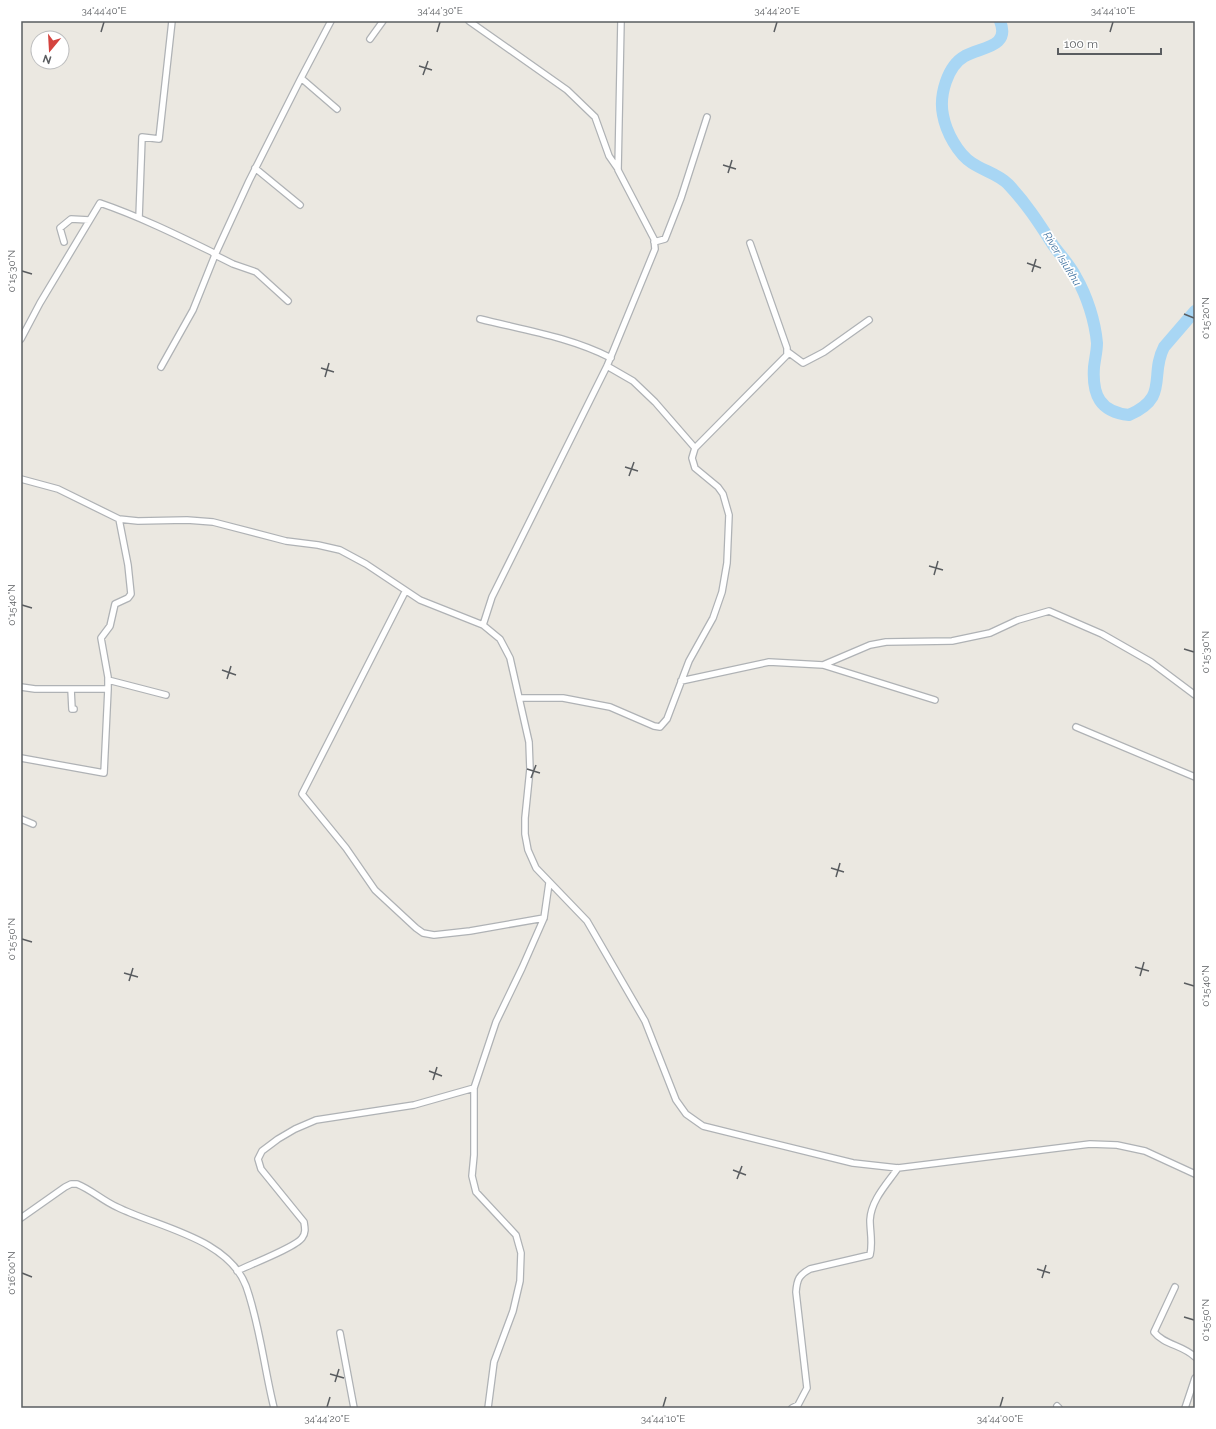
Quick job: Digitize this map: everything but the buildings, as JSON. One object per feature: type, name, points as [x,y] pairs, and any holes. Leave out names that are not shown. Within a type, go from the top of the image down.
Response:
[{"type":"street","points":[[139,218],[142,138],[159,139],[172,21]]},
{"type":"street","points":[[162,367],[193,310],[215,255],[255,168],[295,88],[331,21]]},
{"type":"street","points":[[370,39],[383,21]]},
{"type":"street","points":[[469,21],[567,90],[595,117],[609,156],[618,170],[654,242],[655,249],[611,358],[492,597],[483,625]]},
{"type":"street","points":[[618,170],[621,21]]},
{"type":"street","points":[[301,78],[337,109]]},
{"type":"street","points":[[654,242],[665,239],[681,198],[708,117]]},
{"type":"street","points":[[255,168],[300,205]]},
{"type":"street","points":[[21,339],[40,303],[100,203],[139,218],[212,252],[233,264],[256,272],[288,301]]},
{"type":"street","points":[[64,242],[60,228],[71,219],[89,220]]},
{"type":"street","points":[[750,243],[788,352],[803,363],[824,352],[869,320]]},
{"type":"street","points":[[480,319],[574,342],[592,348],[611,358]]},
{"type":"street","points":[[520,698],[563,698],[610,707],[654,726],[660,727],[667,719],[689,661],[713,618],[722,592],[727,563],[729,515],[723,494],[718,487],[695,468],[692,458],[695,448],[783,361],[788,352]]},
{"type":"street","points":[[607,366],[632,381],[650,396],[695,448]]},
{"type":"street","points":[[21,479],[58,489],[119,519],[138,521],[187,520],[213,522],[286,541],[318,545],[340,550],[366,564],[405,592],[420,600],[483,625],[500,640],[510,658],[529,742],[530,769],[525,834],[528,850],[536,868],[586,921],[645,1021],[676,1100],[686,1114],[703,1126],[853,1163],[898,1168],[1090,1144],[1117,1145],[1145,1151],[1195,1174]]},
{"type":"street","points":[[21,758],[104,773],[108,680],[101,638],[110,626],[115,604],[128,598],[131,594],[128,565],[119,519]]},
{"type":"street","points":[[405,592],[302,794],[346,848],[375,890],[423,933],[434,935],[470,931],[544,918]]},
{"type":"street","points":[[823,665],[870,645],[886,642],[952,641],[990,633],[1018,620],[1050,611],[1102,634],[1151,662],[1195,695]]},
{"type":"street","points":[[681,681],[770,662],[823,665],[935,700]]},
{"type":"street","points":[[108,680],[166,695]]},
{"type":"street","points":[[21,687],[108,689]]},
{"type":"street","points":[[71,689],[72,709],[74,709]]},
{"type":"street","points":[[1076,727],[1195,777]]},
{"type":"street","points":[[21,819],[33,824]]},
{"type":"street","points":[[488,1408],[494,1362],[513,1311],[520,1280],[520,1253],[516,1235],[476,1192],[472,1176],[474,1156],[474,1088],[496,1022],[544,918],[549,883]]},
{"type":"street","points":[[237,1270],[288,1247],[302,1239],[305,1232],[304,1222],[261,1169],[258,1158],[262,1151],[295,1129],[316,1120],[414,1105],[474,1088]]},
{"type":"street","points":[[792,1408],[798,1405],[807,1388],[796,1292],[797,1279],[810,1269],[870,1255],[872,1247],[870,1220],[873,1204],[898,1168]]},
{"type":"street","points":[[21,1218],[65,1187],[71,1184],[77,1184],[117,1208],[198,1240],[216,1252],[237,1270],[245,1285],[257,1325],[274,1408]]},
{"type":"street","points":[[1175,1287],[1154,1332],[1158,1337],[1189,1351],[1195,1356]]},
{"type":"street","points":[[340,1333],[354,1408]]},
{"type":"street","points":[[1186,1408],[1195,1378]]},
{"type":"waterway","name":"River Isiukhu","points":[[1000,21],[1002,30],[1001,37],[998,42],[965,56],[953,67],[943,91],[943,115],[947,128],[957,148],[972,163],[1000,178],[1015,191],[1074,273],[1087,300],[1092,317],[1097,343],[1094,367],[1095,386],[1097,394],[1105,406],[1111,410],[1129,415],[1142,408],[1150,401],[1154,393],[1158,367],[1164,347],[1195,311]]}]
